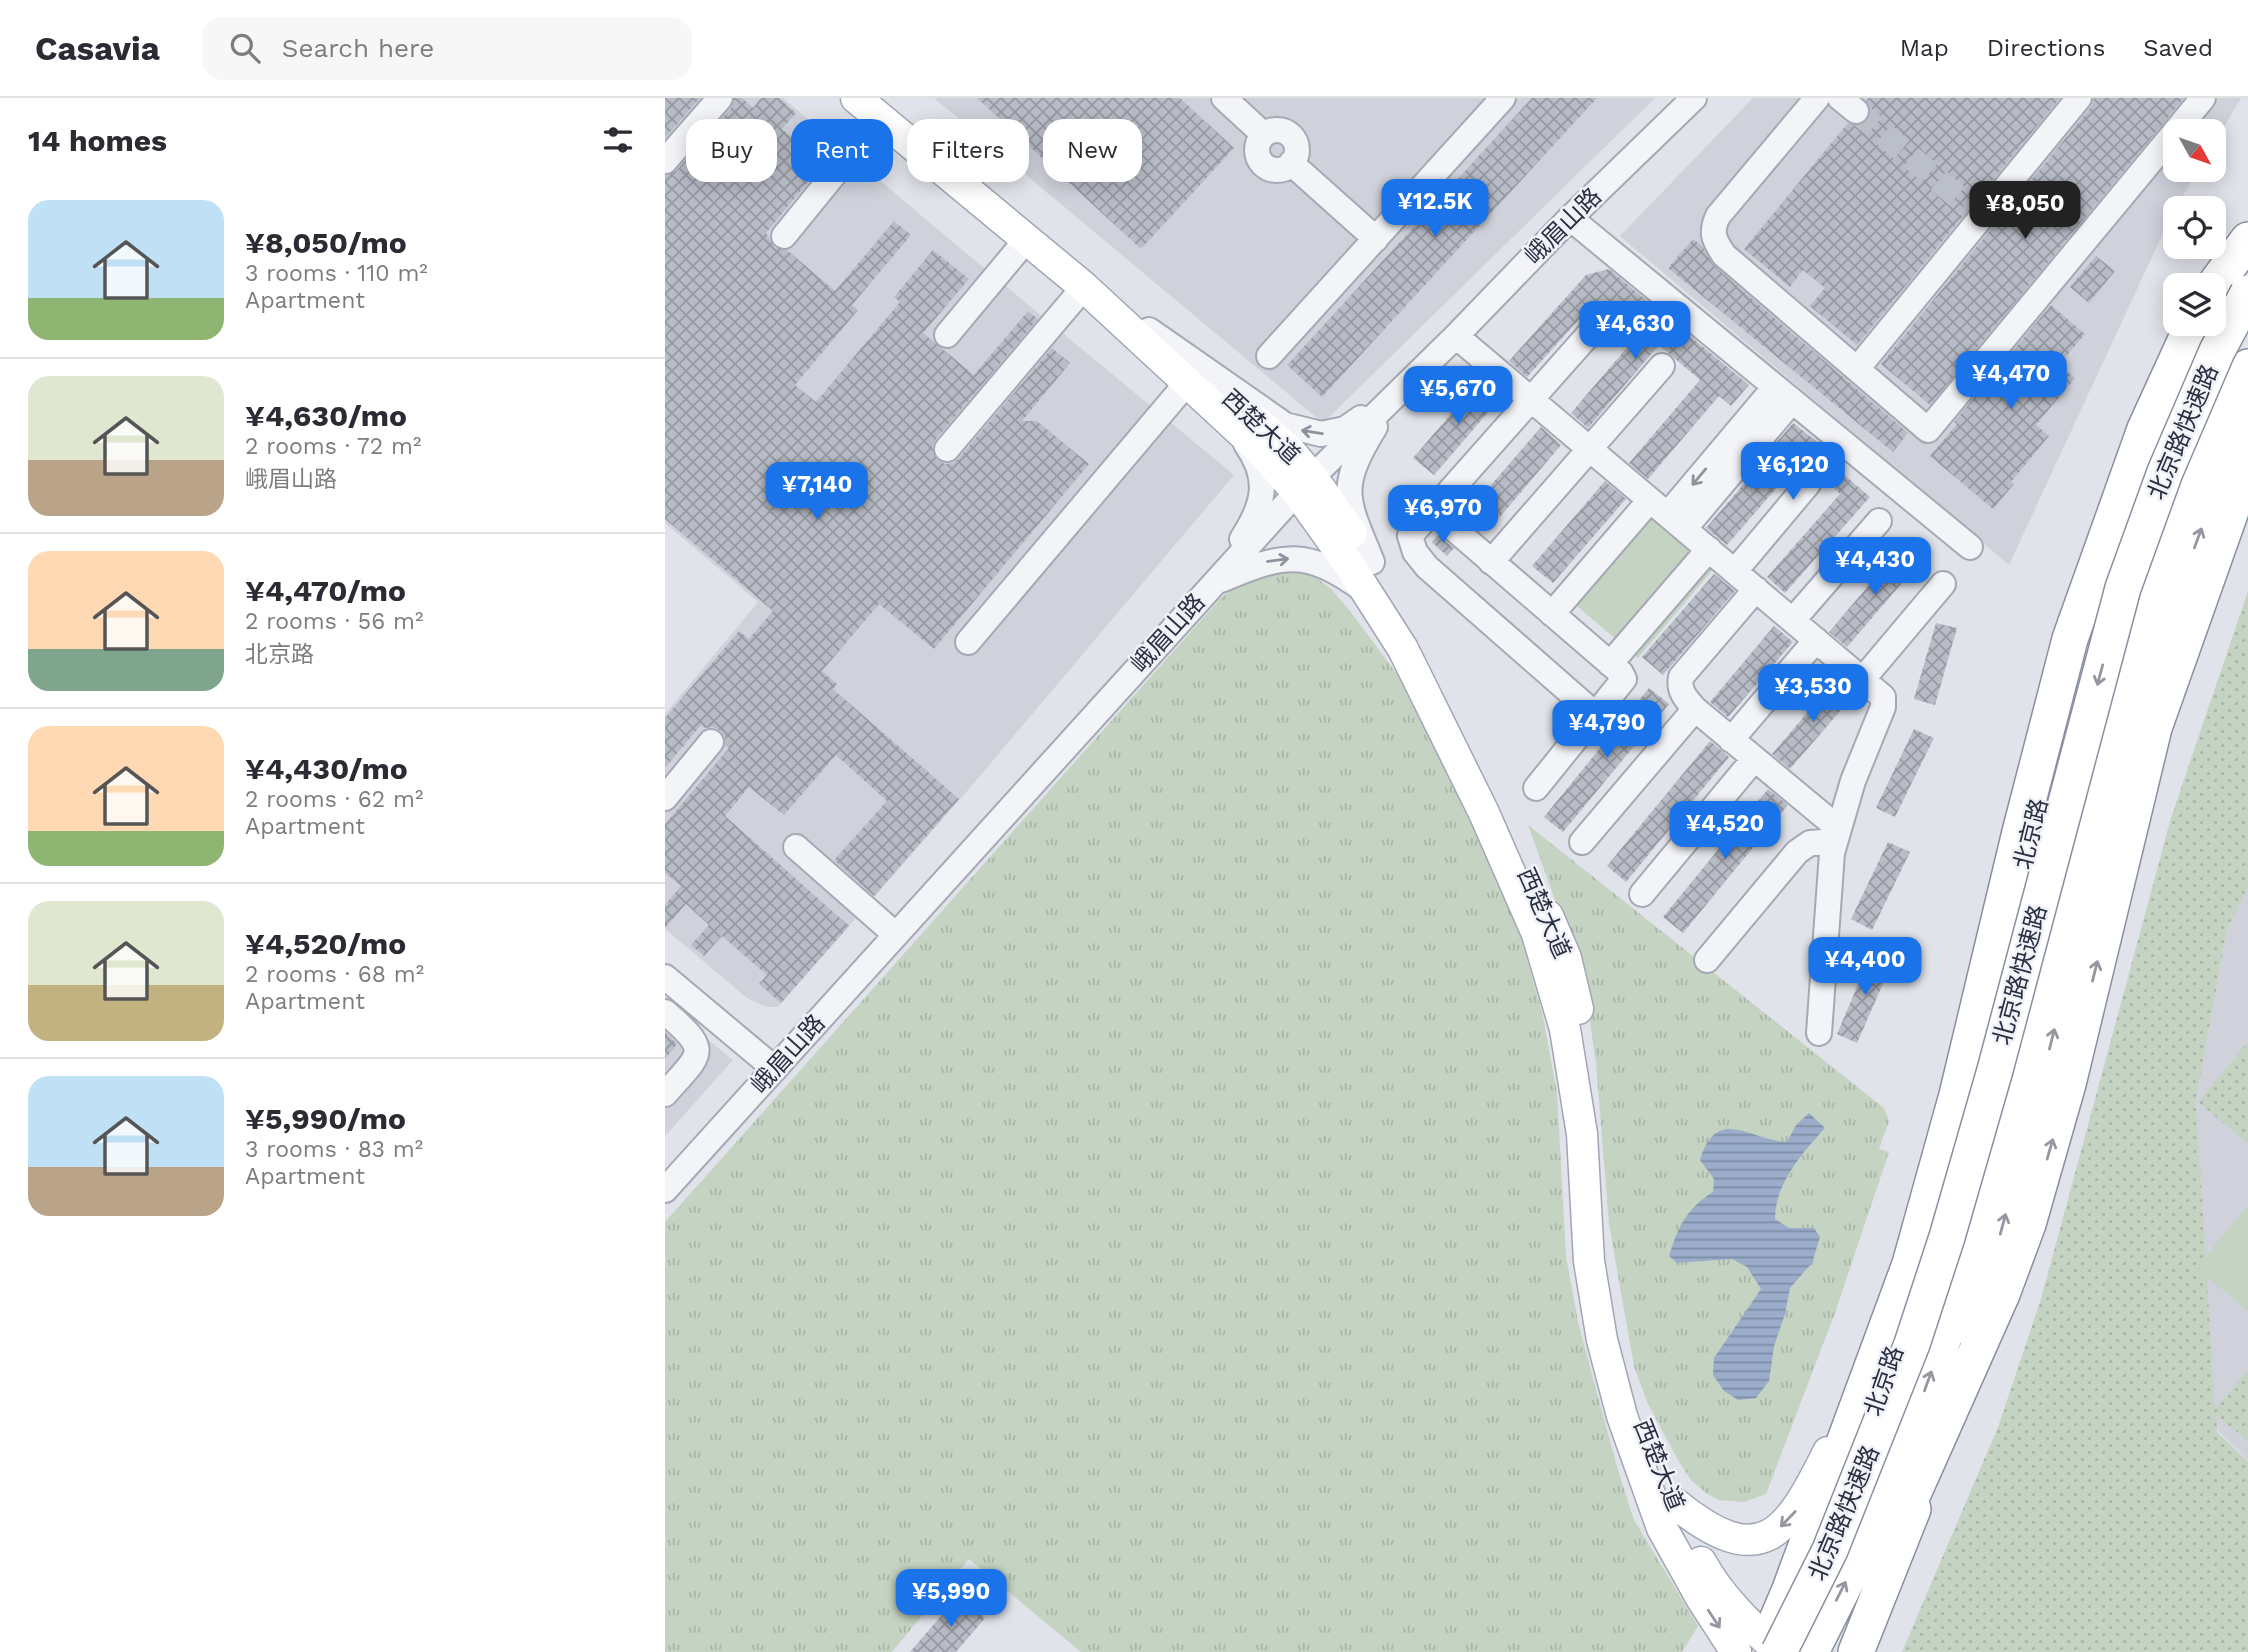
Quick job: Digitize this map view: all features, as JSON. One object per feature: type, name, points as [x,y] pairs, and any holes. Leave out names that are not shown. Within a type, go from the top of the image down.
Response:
[{"type":"highway","points":[[2224,273],[2248,240]]},
{"type":"highway","name":"北京路快速路","points":[[1773,1649],[1830,1550],[1912,1344],[1947,1237],[1995,1070],[2123,589],[2165,472],[2217,351],[2248,293]]},
{"type":"highway","points":[[1773,1649],[1794,1580],[1910,1264],[1957,1095],[2070,639],[2145,429],[2188,336]]},
{"type":"highway","name":"北京路快速路","points":[[1811,1652],[1859,1556],[1896,1468],[1955,1307],[2003,1147],[2102,770],[2141,638],[2196,485],[2248,367]]},
{"type":"highway","points":[[1856,1652],[2028,1224],[2068,1084],[2154,728],[2248,463]]},
{"type":"highway","points":[[1897,1530],[1987,1326]]},
{"type":"main road","name":"西楚大道","points":[[856,98],[1084,287],[1268,458],[1304,484],[1372,562],[1417,647],[1554,928],[1566,958],[1585,1052],[1593,1117],[1601,1237],[1610,1296],[1637,1411],[1676,1504],[1684,1533],[1709,1577],[1773,1649]]},
{"type":"main road","name":"北京路","points":[[1773,1649],[1835,1521],[1907,1315],[1965,1129],[2014,905],[2059,723],[2117,543],[2173,412],[2248,268]]},
{"type":"main road","name":"西楚大道","points":[[1084,287],[1149,330],[1280,442],[1403,649],[1484,813],[1537,934],[1565,1029],[1582,1134],[1589,1262],[1602,1340],[1622,1416],[1662,1528],[1701,1598],[1736,1652]]},
{"type":"main road","points":[[1838,1652],[1897,1530],[1931,1446],[1980,1304],[2035,1105],[2142,692],[2248,408]]},
{"type":"main road","points":[[1676,1504],[1700,1524],[1735,1539],[1756,1541],[1776,1530],[1794,1514],[1878,1351]]},
{"type":"street","points":[[665,161],[720,98]]},
{"type":"street","points":[[1224,98],[1263,134],[1256,146],[1259,160],[1270,169],[1284,169],[1291,163],[1376,239]]},
{"type":"street","points":[[1269,356],[1503,98]]},
{"type":"street","name":"峨眉山路","points":[[665,1190],[1304,484],[1694,98]]},
{"type":"street","points":[[1817,98],[1718,215],[1713,227],[1714,240],[1724,255],[1928,430],[2203,98]]},
{"type":"street","points":[[1857,369],[1978,215],[2079,98]]},
{"type":"street","points":[[784,236],[880,118]]},
{"type":"street","points":[[1570,218],[1970,547]]},
{"type":"street","points":[[947,335],[1027,239]]},
{"type":"street","points":[[947,449],[1084,287]]},
{"type":"street","points":[[1596,715],[1422,561],[1411,543],[1410,536],[1598,324]]},
{"type":"street","points":[[1149,330],[1285,425],[1307,432],[1321,434],[1345,429],[1394,396]]},
{"type":"street","points":[[1456,336],[1883,697],[1883,707],[1853,781],[1836,835],[1819,1033]]},
{"type":"street","points":[[1491,562],[1662,366]]},
{"type":"street","points":[[968,642],[1186,384]]},
{"type":"street","points":[[1552,614],[1667,514],[1784,394]]},
{"type":"street","points":[[1372,562],[1350,509],[1349,491],[1356,458],[1394,396]]},
{"type":"street","points":[[1214,583],[1253,522],[1263,488],[1261,472],[1254,455],[1233,426]]},
{"type":"street","points":[[1735,571],[1808,484]]},
{"type":"street","points":[[1432,510],[1624,679],[1536,788]]},
{"type":"street","points":[[1793,620],[1879,521]]},
{"type":"street","points":[[1610,664],[1709,549]]},
{"type":"street","points":[[1214,583],[1263,562],[1284,558],[1320,565],[1345,576],[1368,594]]},
{"type":"street","points":[[1863,680],[1943,584]]},
{"type":"street","points":[[1756,589],[1681,677],[1679,685],[1685,698],[1695,709],[1836,835]]},
{"type":"street","points":[[1731,740],[1816,640]]},
{"type":"street","points":[[1582,842],[1695,709]]},
{"type":"street","points":[[665,797],[711,743]]},
{"type":"street","points":[[1642,894],[1754,759]]},
{"type":"street","points":[[1707,960],[1797,852],[1810,843],[1836,835]]},
{"type":"street","points":[[796,847],[896,935]]},
{"type":"street","points":[[665,976],[775,1069]]},
{"type":"street","points":[[665,1012],[688,1031],[698,1050],[694,1061],[665,1094]]},
{"type":"shaded area","points":[[665,98],[783,98],[808,119],[791,119],[791,182],[882,182],[1234,475],[968,790],[778,1007],[767,1007],[747,998],[665,929],[665,714],[758,602],[665,523]]},
{"type":"shaded area","points":[[934,98],[1655,98],[1323,423],[1029,177],[1029,119],[959,119]]},
{"type":"shaded area","points":[[1753,98],[2241,98],[2226,124],[2226,119],[2163,119],[2163,182],[2191,182],[2183,196],[2163,196],[2163,233],[2009,565],[1620,236]]},
{"type":"shaded area","points":[[2248,887],[2248,1460],[2215,1428],[2196,1100],[2227,930]]},
{"type":"shaded area","points":[[665,1004],[733,1060],[665,1136]]},
{"type":"green space","points":[[1648,509],[1716,566],[1638,658],[1570,600]]},
{"type":"green space","points":[[1283,570],[1313,575],[1331,589],[1408,689],[1515,916],[1543,1016],[1557,1093],[1566,1256],[1578,1322],[1634,1520],[1698,1626],[1682,1652],[1081,1652],[969,1559],[892,1652],[665,1652],[665,1222],[1221,598],[1251,575]]},
{"type":"green space","points":[[2248,591],[2248,887],[2227,930],[2196,1100],[2215,1409],[2248,1370],[2248,1441],[2216,1415],[2217,1432],[2248,1461],[2248,1652],[1902,1652],[1998,1427],[2041,1299],[2171,818]]},
{"type":"green space","points":[[1528,825],[1884,1108],[1889,1121],[1879,1149],[1889,1152],[1836,1310],[1766,1494],[1744,1502],[1719,1500],[1691,1480],[1647,1402],[1634,1366],[1609,1224],[1596,1063],[1590,1022],[1560,914]]},
{"type":"green space","points":[[2248,1042],[2248,1142],[2247,1143],[2198,1102]]},
{"type":"green space","points":[[2248,1205],[2248,1311],[2196,1268]]},
{"type":"water","points":[[1809,1113],[1825,1128],[1791,1170],[1776,1206],[1775,1219],[1789,1228],[1814,1228],[1820,1237],[1812,1263],[1790,1288],[1774,1346],[1769,1381],[1756,1398],[1738,1400],[1724,1391],[1713,1375],[1714,1358],[1761,1289],[1747,1267],[1732,1259],[1677,1263],[1669,1256],[1685,1219],[1696,1205],[1713,1192],[1714,1179],[1700,1160],[1707,1143],[1716,1133],[1726,1129],[1736,1130],[1787,1142],[1796,1125]]},
{"type":"building","points":[[665,98],[700,98],[665,138]]},
{"type":"building","points":[[734,98],[742,98],[753,108],[761,98],[779,98],[796,113],[782,129],[791,137],[791,182],[808,182],[766,233],[775,248],[787,250],[835,291],[894,221],[911,235],[852,305],[858,310],[795,385],[816,402],[900,302],[894,297],[933,250],[969,279],[923,333],[974,375],[1028,311],[1038,319],[936,439],[932,447],[937,460],[945,464],[958,459],[1052,348],[1070,363],[1022,421],[1037,421],[1089,464],[934,649],[879,604],[822,671],[837,684],[833,689],[959,799],[874,896],[834,860],[887,801],[836,755],[784,815],[749,787],[725,816],[849,926],[781,1003],[759,984],[767,975],[722,936],[704,956],[691,945],[709,925],[686,904],[665,928],[665,905],[681,886],[665,873],[665,824],[729,748],[725,745],[725,737],[721,731],[701,725],[665,768],[665,718],[739,631],[749,639],[773,611],[665,519],[665,175],[676,171],[686,160],[686,182],[777,182],[777,119],[721,119],[731,108]]},
{"type":"building","points":[[977,98],[1180,98],[1234,148],[1141,249],[1068,182],[1142,182],[1142,119],[1043,119],[1043,159],[1029,146],[1029,119],[1000,119]]},
{"type":"building","points":[[1532,98],[1597,98],[1322,397],[1287,365]]},
{"type":"building","points":[[1869,98],[2060,98],[1857,345],[1810,306],[1825,288],[1803,270],[1790,287],[1744,249],[1848,123],[1861,125],[1867,121],[1871,113],[1866,101]]},
{"type":"building","points":[[2094,98],[2184,98],[2167,119],[2163,119],[2163,123],[1930,405],[1881,364],[2091,107]]},
{"type":"building","points":[[1693,239],[1702,246],[1720,271],[1908,433],[1893,452],[1668,268]]},
{"type":"building","points":[[2096,256],[2115,271],[2089,303],[2070,287]]},
{"type":"building","points":[[1609,269],[1749,385],[1731,406],[1719,396],[1648,479],[1629,463],[1700,380],[1659,345],[1588,428],[1571,413],[1642,330],[1614,306],[1608,313],[1593,304],[1527,377],[1509,361],[1586,275]]},
{"type":"building","points":[[2051,305],[2085,334],[2059,365],[2075,378],[2036,425],[2049,436],[2011,482],[2014,484],[1993,509],[1930,456],[1957,424],[1954,422]]},
{"type":"building","points":[[1482,378],[1503,395],[1434,475],[1413,458]]},
{"type":"building","points":[[1793,423],[1841,460],[1835,467],[1870,497],[1785,593],[1767,577],[1840,494],[1817,472],[1800,461],[1727,545],[1706,528]]},
{"type":"building","points":[[1541,427],[1561,445],[1488,531],[1467,513]]},
{"type":"building","points":[[1605,481],[1626,499],[1553,583],[1532,566]]},
{"type":"building","points":[[1438,535],[1454,548],[1447,556],[1432,542]]},
{"type":"building","points":[[1902,546],[1920,562],[1847,647],[1829,632]]},
{"type":"building","points":[[1714,574],[1735,591],[1663,675],[1642,657]]},
{"type":"building","points":[[1936,623],[1957,628],[1935,705],[1914,699]]},
{"type":"building","points":[[1774,626],[1793,642],[1728,717],[1710,702]]},
{"type":"building","points":[[1836,679],[1854,695],[1790,769],[1772,754]]},
{"type":"building","points":[[1649,688],[1669,704],[1563,832],[1544,817]]},
{"type":"building","points":[[1914,729],[1934,738],[1895,817],[1876,808]]},
{"type":"building","points":[[1710,741],[1729,757],[1626,882],[1607,866]]},
{"type":"building","points":[[1768,789],[1788,805],[1683,933],[1663,917]]},
{"type":"building","points":[[1888,842],[1910,852],[1872,930],[1851,919]]},
{"type":"building","points":[[1872,952],[1893,961],[1857,1043],[1837,1034]]},
{"type":"building","points":[[665,1032],[677,1044],[665,1059]]},
{"type":"building","points":[[959,1595],[985,1618],[956,1652],[910,1652]]},
{"type":"tunnel","points":[[1856,111],[1976,212]]}]
